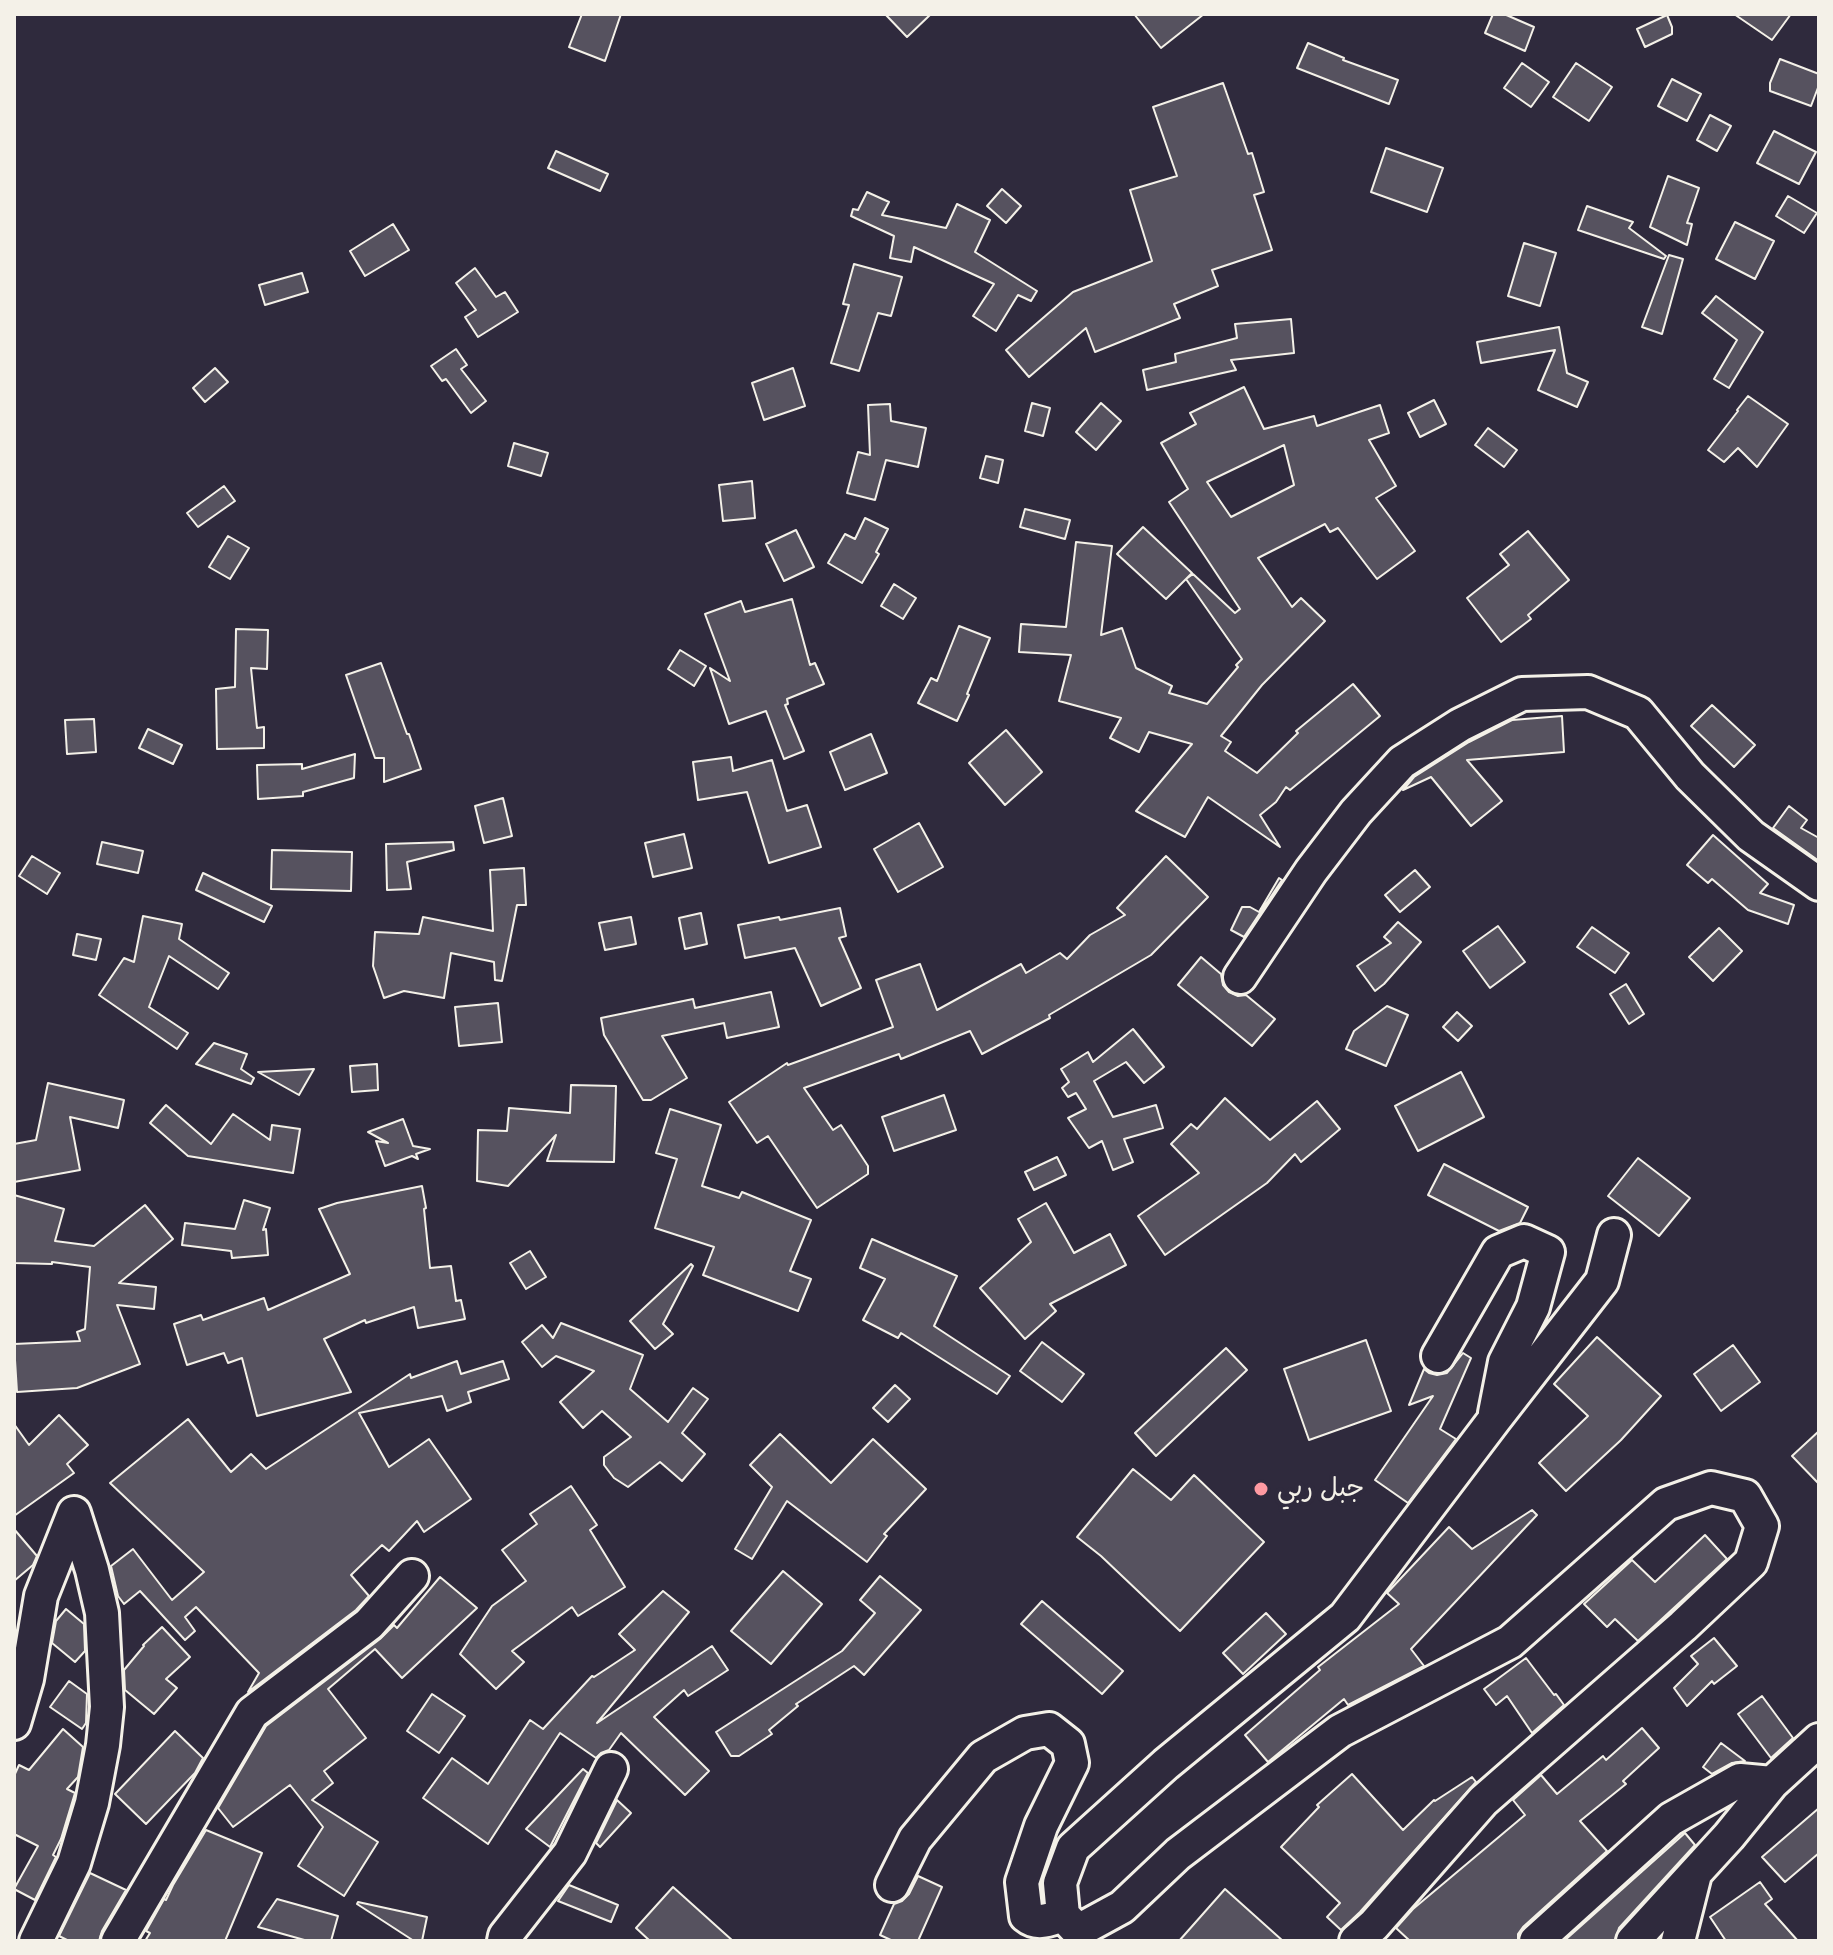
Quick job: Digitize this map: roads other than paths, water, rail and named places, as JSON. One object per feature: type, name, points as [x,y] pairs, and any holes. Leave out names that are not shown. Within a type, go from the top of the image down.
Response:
[{"type":"street","points":[[1240,977],[1311,871],[1356,812],[1402,762],[1460,725],[1522,694],[1588,692],[1638,713],[1690,776],[1751,836],[1819,884]]},
{"type":"street","points":[[1072,1929],[1060,1883],[1073,1848],[1166,1764],[1345,1617],[1602,1281],[1614,1235]]},
{"type":"street","points":[[1438,1356],[1498,1252],[1524,1241],[1548,1252],[1533,1307],[1505,1362],[1494,1420]]},
{"type":"street","points":[[892,1885],[915,1839],[983,1757],[1025,1733],[1049,1729],[1068,1744],[1072,1763],[1041,1826],[1022,1882],[1026,1916],[1032,1921],[1072,1929],[1122,1907],[1178,1854],[1340,1731],[1510,1642],[1666,1504],[1711,1488],[1745,1496],[1762,1526],[1751,1562],[1683,1626],[1483,1801],[1374,1925],[1356,1941]]},
{"type":"street","points":[[14,1723],[27,1679],[41,1596],[74,1513],[102,1613],[107,1707],[92,1803],[74,1863],[36,1941]]},
{"type":"street","points":[[118,1941],[252,1713],[369,1624],[412,1576]]},
{"type":"street","points":[[1633,1941],[1729,1836],[1772,1783],[1819,1740]]},
{"type":"street","points":[[504,1941],[570,1853],[611,1769]]},
{"type":"street","points":[[1536,1941],[1671,1819],[1740,1780],[1772,1783]]},
{"type":"street","points":[[1678,1941],[1695,1872]]},
{"type":"place","name":"جبل ربي","points":[[1261,1489]]}]
